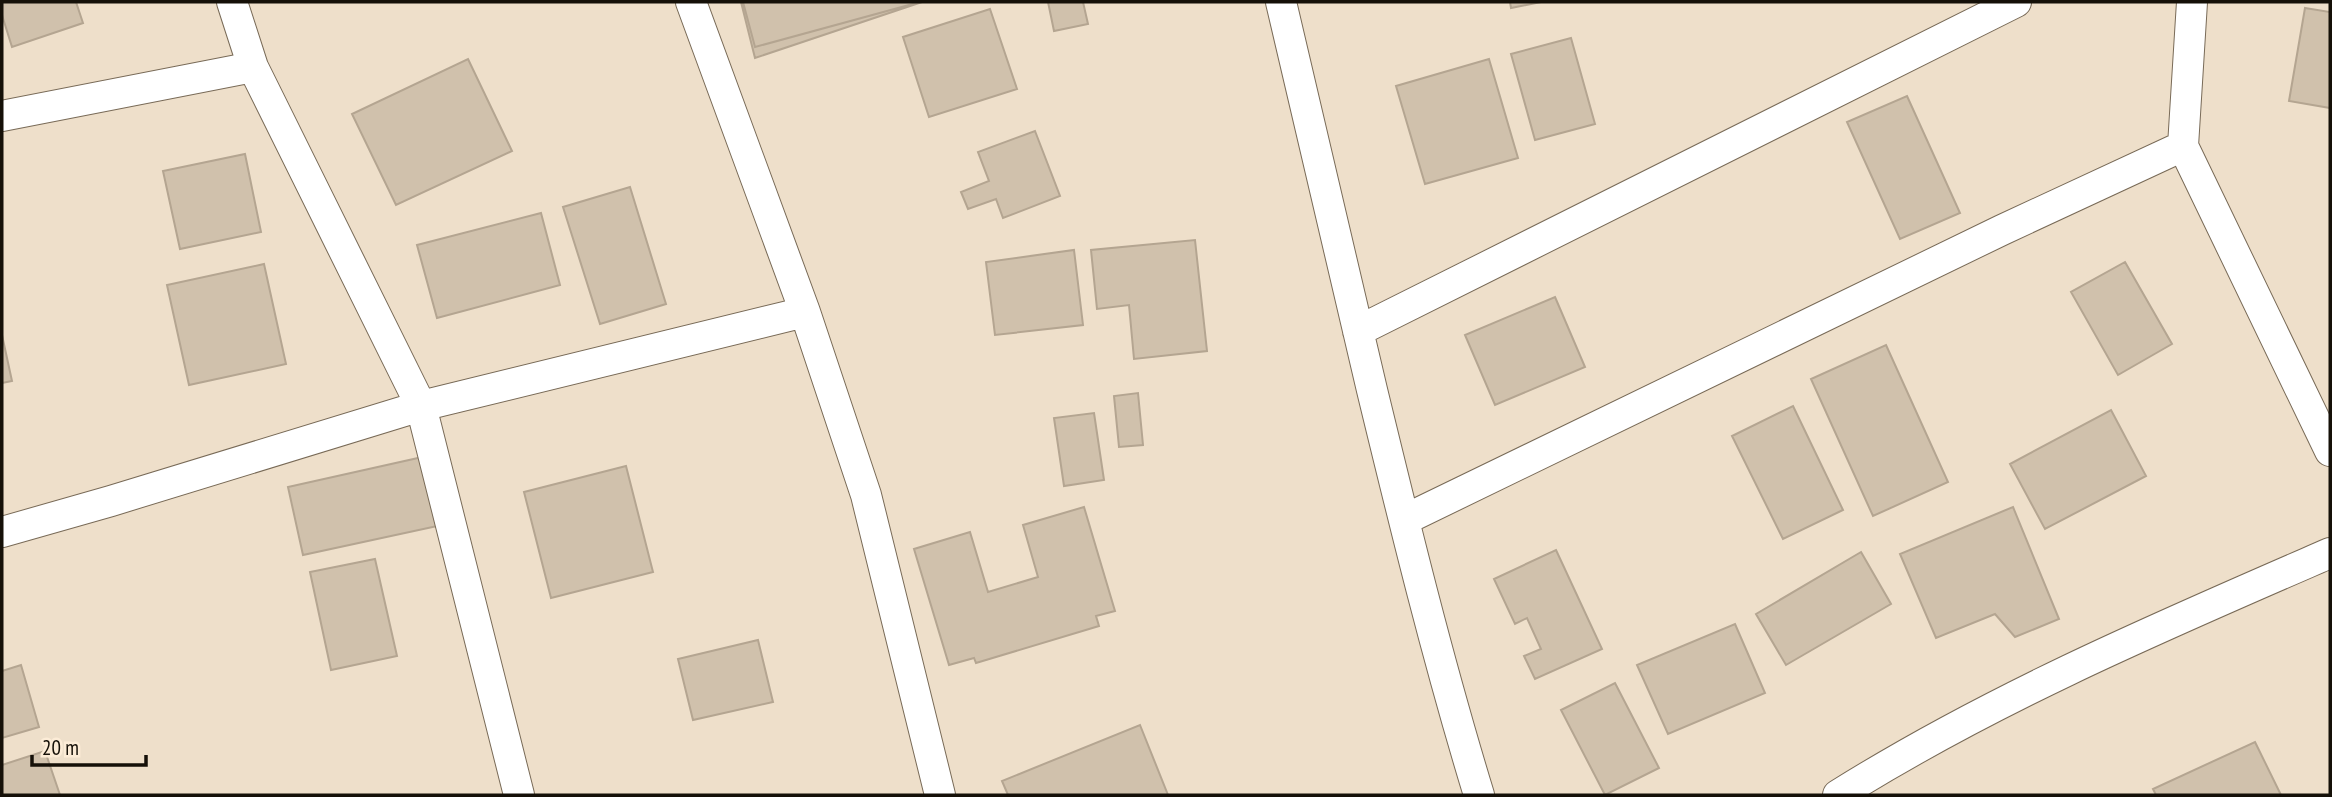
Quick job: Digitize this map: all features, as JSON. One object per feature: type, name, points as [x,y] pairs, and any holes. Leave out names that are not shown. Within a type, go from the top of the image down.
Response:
[{"type":"street","points":[[232,2],[253,66],[421,406],[519,795]]},
{"type":"street","points":[[691,2],[805,312],[866,495],[940,795]]},
{"type":"street","points":[[1281,2],[1404,520],[1450,700],[1479,795]]},
{"type":"street","points":[[1358,331],[2017,2]]},
{"type":"street","points":[[2192,2],[2182,146],[2330,451]]},
{"type":"street","points":[[2,116],[253,66]]},
{"type":"street","points":[[1404,520],[1989,236],[2182,146]]},
{"type":"street","points":[[2,532],[421,406],[805,312]]},
{"type":"street","points":[[1838,795],[1994,705],[2134,639],[2330,553]]},
{"type":"building","points":[[2,2],[76,2],[83,23],[12,47],[2,15]]},
{"type":"building","points":[[741,2],[922,2],[755,58]]},
{"type":"building","points":[[743,2],[920,2],[755,47]]},
{"type":"building","points":[[743,2],[920,2],[755,47]]},
{"type":"building","points":[[1048,2],[1083,2],[1088,24],[1054,31]]},
{"type":"building","points":[[1510,2],[1541,2],[1511,8]]},
{"type":"building","points":[[2305,8],[2330,12],[2330,108],[2289,101]]},
{"type":"building","points":[[990,9],[1017,89],[929,117],[903,37]]},
{"type":"building","points":[[1571,38],[1595,124],[1535,140],[1511,54]]},
{"type":"building","points":[[468,59],[512,151],[396,205],[352,114]]},
{"type":"building","points":[[1489,59],[1518,158],[1425,184],[1396,86]]},
{"type":"building","points":[[1907,96],[1960,213],[1900,239],[1847,122]]},
{"type":"building","points":[[1035,131],[1060,196],[1003,218],[996,199],[968,209],[961,192],[989,181],[978,152]]},
{"type":"building","points":[[245,154],[261,232],[180,249],[163,171]]},
{"type":"building","points":[[630,187],[666,304],[600,324],[563,207]]},
{"type":"building","points":[[541,213],[560,285],[437,318],[417,245]]},
{"type":"building","points":[[1195,240],[1207,351],[1134,359],[1129,305],[1097,309],[1091,250]]},
{"type":"building","points":[[1074,250],[1083,325],[995,335],[986,262]]},
{"type":"building","points":[[2125,262],[2172,344],[2118,375],[2071,292]]},
{"type":"building","points":[[264,264],[286,364],[189,385],[167,285]]},
{"type":"building","points":[[1555,297],[1585,367],[1495,405],[1465,335]]},
{"type":"building","points":[[2,335],[12,381],[2,383]]},
{"type":"building","points":[[1886,345],[1948,482],[1873,516],[1811,379]]},
{"type":"building","points":[[1138,393],[1143,445],[1119,447],[1114,396]]},
{"type":"building","points":[[1793,406],[1843,510],[1783,539],[1732,436]]},
{"type":"building","points":[[2111,410],[2146,476],[2045,529],[2010,464]]},
{"type":"building","points":[[1094,413],[1104,480],[1064,486],[1054,418]]},
{"type":"building","points":[[427,456],[442,525],[303,555],[288,487]]},
{"type":"building","points":[[626,466],[653,572],[551,598],[524,492]]},
{"type":"building","points":[[1084,507],[1115,611],[1096,616],[1099,626],[976,663],[974,658],[949,665],[914,549],[970,532],[988,592],[1038,577],[1023,525]]},
{"type":"building","points":[[2013,507],[2059,619],[2015,637],[1995,614],[1936,638],[1900,554]]},
{"type":"building","points":[[1556,550],[1602,649],[1535,679],[1524,656],[1541,649],[1527,618],[1515,624],[1494,579]]},
{"type":"building","points":[[1861,552],[1891,604],[1786,665],[1756,614]]},
{"type":"building","points":[[375,559],[397,656],[331,670],[310,572]]},
{"type":"building","points":[[1735,624],[1765,693],[1668,734],[1637,665]]},
{"type":"building","points":[[758,640],[773,702],[693,720],[678,659]]},
{"type":"building","points":[[21,665],[39,727],[2,738],[2,671]]},
{"type":"building","points":[[1615,683],[1659,768],[1605,795],[1561,710]]},
{"type":"building","points":[[1140,725],[1168,795],[1008,795],[1002,781]]},
{"type":"building","points":[[2255,742],[2281,795],[2156,795],[2153,789]]},
{"type":"building","points":[[45,751],[60,795],[2,795],[2,765]]}]
